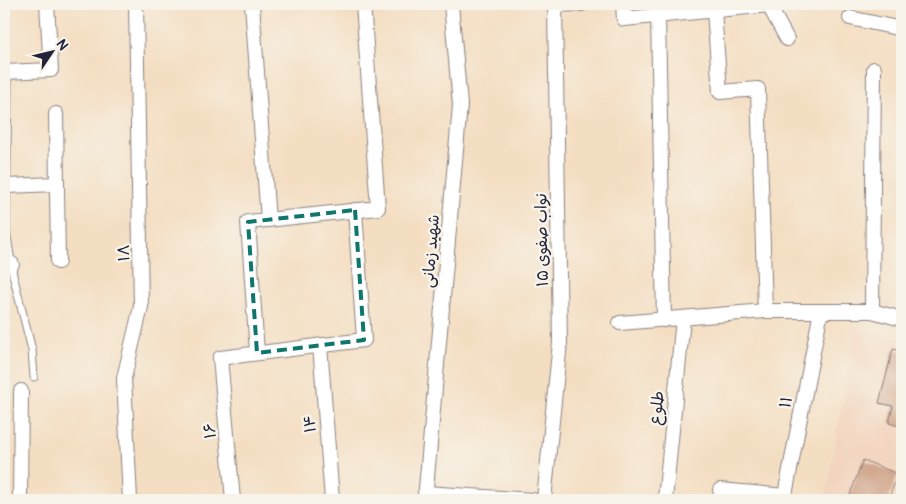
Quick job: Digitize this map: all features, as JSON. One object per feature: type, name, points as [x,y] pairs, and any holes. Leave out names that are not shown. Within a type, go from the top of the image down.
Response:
[{"type":"street","points":[[6,72],[51,70],[47,4]]},
{"type":"street","name":"۱۸","points":[[130,500],[124,378],[141,306],[136,4]]},
{"type":"street","points":[[252,4],[268,220]]},
{"type":"street","points":[[355,210],[364,340],[257,353],[248,222],[355,210],[378,208],[363,4]]},
{"type":"street","name":"شهید زمانی","points":[[425,497],[460,105],[451,4]]},
{"type":"street","name":"نواب صفوی ۱۵","points":[[544,500],[560,342],[555,5],[582,4]]},
{"type":"street","points":[[623,4],[624,19],[769,5],[788,39]]},
{"type":"street","points":[[714,11],[720,92],[758,89],[765,311]]},
{"type":"street","points":[[658,16],[664,320]]},
{"type":"street","points":[[850,18],[902,29]]},
{"type":"street","points":[[872,311],[874,68]]},
{"type":"street","points":[[56,114],[58,262]]},
{"type":"street","points":[[7,186],[57,184]]},
{"type":"street","points":[[620,323],[765,311],[872,311],[902,319]]},
{"type":"street","name":"۱۱","points":[[784,498],[822,311]]},
{"type":"street","name":"طلوع","points":[[665,500],[683,318]]},
{"type":"street","name":"۱۴","points":[[320,345],[332,500]]},
{"type":"street","name":"۱۶","points":[[233,500],[220,358],[257,353]]},
{"type":"street","points":[[20,500],[21,391]]},
{"type":"street","points":[[720,490],[784,498]]},
{"type":"street","points":[[425,497],[533,500]]},
{"type":"lane","points":[[6,72],[6,230],[8,265],[32,350],[34,377]]},
{"type":"highlighted area","points":[[355,210],[364,340],[257,353],[248,222]]},
{"type":"shaded area","points":[[856,329],[902,339],[902,491],[899,500],[825,500]]},
{"type":"building","points":[[893,349],[902,351],[902,427],[889,423],[893,406],[879,403]]},
{"type":"building","points":[[863,460],[898,474],[888,500],[848,500]]}]
